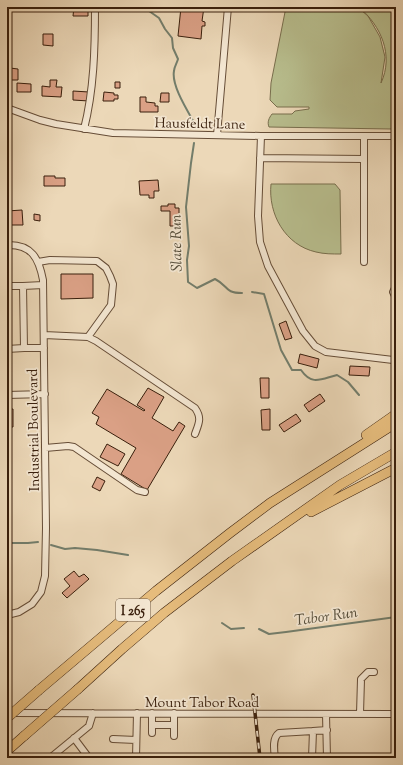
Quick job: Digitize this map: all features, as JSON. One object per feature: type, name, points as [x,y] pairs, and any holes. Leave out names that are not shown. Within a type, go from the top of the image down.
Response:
[{"type":"highway","points":[[309,478],[396,414]]},
{"type":"highway","name":"I 265","points":[[7,718],[156,591],[230,533],[270,503],[396,423]]},
{"type":"highway","name":"I 265","points":[[7,751],[158,618],[232,561],[340,485],[396,452]]},
{"type":"highway","points":[[271,533],[396,468]]},
{"type":"street","points":[[84,129],[90,103],[95,7]]},
{"type":"street","points":[[217,135],[228,7]]},
{"type":"street","name":"Hausfeldt Lane","points":[[7,108],[40,120],[84,129],[128,134],[396,136]]},
{"type":"street","points":[[261,136],[258,224],[262,250],[268,266],[303,331],[315,346],[326,352],[393,360]]},
{"type":"street","points":[[364,136],[364,262]]},
{"type":"street","points":[[260,158],[364,159]]},
{"type":"street","points":[[7,245],[20,246],[26,249],[32,253],[38,262],[50,260],[97,261],[106,268],[113,284],[111,305],[88,337]]},
{"type":"street","name":"Industrial Boulevard","points":[[7,615],[19,612],[32,604],[37,598],[44,584],[46,528],[44,335],[43,285],[38,262]]},
{"type":"street","points":[[7,286],[43,285]]},
{"type":"street","points":[[23,286],[24,348]]},
{"type":"street","points":[[396,286],[393,292],[396,298]]},
{"type":"street","points":[[44,335],[88,337],[195,408],[200,420],[195,434]]},
{"type":"street","points":[[7,348],[44,348]]},
{"type":"street","points":[[7,395],[45,394]]},
{"type":"street","points":[[45,448],[68,446],[74,447],[137,490],[145,492]]},
{"type":"street","points":[[360,714],[361,679],[368,672],[374,672]]},
{"type":"street","name":"Mount Tabor Road","points":[[7,713],[396,714]]},
{"type":"street","points":[[50,758],[89,726],[93,713]]},
{"type":"street","points":[[136,713],[136,758]]},
{"type":"street","points":[[152,713],[152,733]]},
{"type":"street","points":[[174,713],[174,736]]},
{"type":"street","points":[[326,714],[327,758]]},
{"type":"street","points":[[152,725],[174,725]]},
{"type":"street","points":[[275,758],[274,739],[279,733],[327,730]]},
{"type":"street","points":[[312,758],[313,731]]},
{"type":"street","points":[[74,738],[89,758]]},
{"type":"street","points":[[114,739],[136,740]]},
{"type":"green space","points":[[286,7],[357,7],[368,16],[359,7],[396,7],[396,125],[391,129],[269,127],[268,123],[272,114],[292,114],[295,111],[309,109],[309,107],[277,107],[270,100],[271,83]],"holes":[[[368,16],[379,32],[386,52],[385,72],[381,83],[385,57],[380,37]]]},
{"type":"green space","points":[[271,184],[335,184],[340,190],[341,254],[316,252],[295,243],[287,235],[281,227],[272,206]]},
{"type":"building","points":[[74,7],[88,7],[88,16],[73,16]]},
{"type":"building","points":[[181,7],[204,7],[202,21],[205,22],[205,26],[202,26],[201,39],[178,36]]},
{"type":"building","points":[[43,34],[53,34],[53,46],[43,45]]},
{"type":"building","points":[[10,68],[18,69],[18,80],[10,80]]},
{"type":"building","points":[[50,80],[57,80],[56,87],[62,87],[61,97],[42,96],[42,86],[50,87]]},
{"type":"building","points":[[115,82],[120,82],[120,88],[115,88]]},
{"type":"building","points":[[17,83],[31,84],[31,92],[17,92]]},
{"type":"building","points":[[73,91],[89,92],[89,101],[73,100]]},
{"type":"building","points":[[104,92],[118,95],[118,99],[114,99],[114,101],[103,101]]},
{"type":"building","points":[[161,93],[169,93],[169,102],[160,102]]},
{"type":"building","points":[[140,97],[146,97],[146,102],[155,103],[155,106],[158,106],[158,112],[140,112]]},
{"type":"building","points":[[44,176],[65,178],[65,186],[44,186]]},
{"type":"building","points":[[158,180],[159,191],[154,191],[154,198],[149,198],[149,195],[140,195],[139,181]]},
{"type":"building","points":[[168,204],[175,204],[175,208],[179,208],[179,226],[170,226],[170,211],[161,211],[161,206],[168,206]]},
{"type":"building","points":[[22,210],[23,225],[7,225],[7,211]]},
{"type":"building","points":[[34,214],[40,215],[40,221],[34,220]]},
{"type":"building","points":[[61,274],[93,274],[93,298],[61,299]]},
{"type":"building","points":[[286,321],[292,338],[285,340],[279,324]]},
{"type":"building","points":[[300,354],[319,359],[317,368],[298,363]]},
{"type":"building","points":[[350,366],[370,367],[369,376],[349,375]]},
{"type":"building","points":[[260,378],[269,378],[269,398],[261,398]]},
{"type":"building","points":[[148,388],[164,397],[152,418],[173,431],[179,422],[185,426],[147,490],[121,474],[136,448],[96,424],[99,417],[92,413],[107,389],[144,411],[145,410],[137,405]]},
{"type":"building","points":[[320,394],[325,401],[309,412],[304,405]]},
{"type":"building","points":[[7,409],[13,409],[13,427],[7,427]]},
{"type":"building","points":[[270,409],[270,430],[262,430],[261,410]]},
{"type":"building","points":[[296,414],[301,421],[284,432],[279,425]]},
{"type":"building","points":[[107,444],[125,454],[118,466],[100,457]]},
{"type":"building","points":[[97,477],[105,481],[100,491],[92,487]]},
{"type":"building","points":[[74,571],[79,577],[84,574],[89,579],[67,598],[62,593],[70,586],[64,579]]},
{"type":"waterway","name":"Slate Run","points":[[147,7],[149,11],[159,18],[172,38],[173,48],[178,59],[174,70],[175,84],[181,99],[196,126]]},
{"type":"waterway","name":"Slate Run","points":[[194,143],[186,207],[189,246],[187,260],[188,282],[197,288],[215,279],[232,292],[242,293]]},
{"type":"waterway","name":"Slate Run","points":[[252,292],[264,294],[281,350],[292,370],[301,370],[305,375],[313,380],[337,375],[348,382],[359,395]]},
{"type":"waterway","name":"Tabor Run","points":[[7,543],[38,542]]},
{"type":"waterway","name":"Tabor Run","points":[[51,545],[65,549],[75,548],[97,550],[128,555]]},
{"type":"waterway","name":"Tabor Run","points":[[259,629],[269,634],[396,617]]},
{"type":"waterway","name":"Tabor Run","points":[[222,623],[231,629],[244,628]]},
{"type":"railway","points":[[253,695],[260,758]]}]
